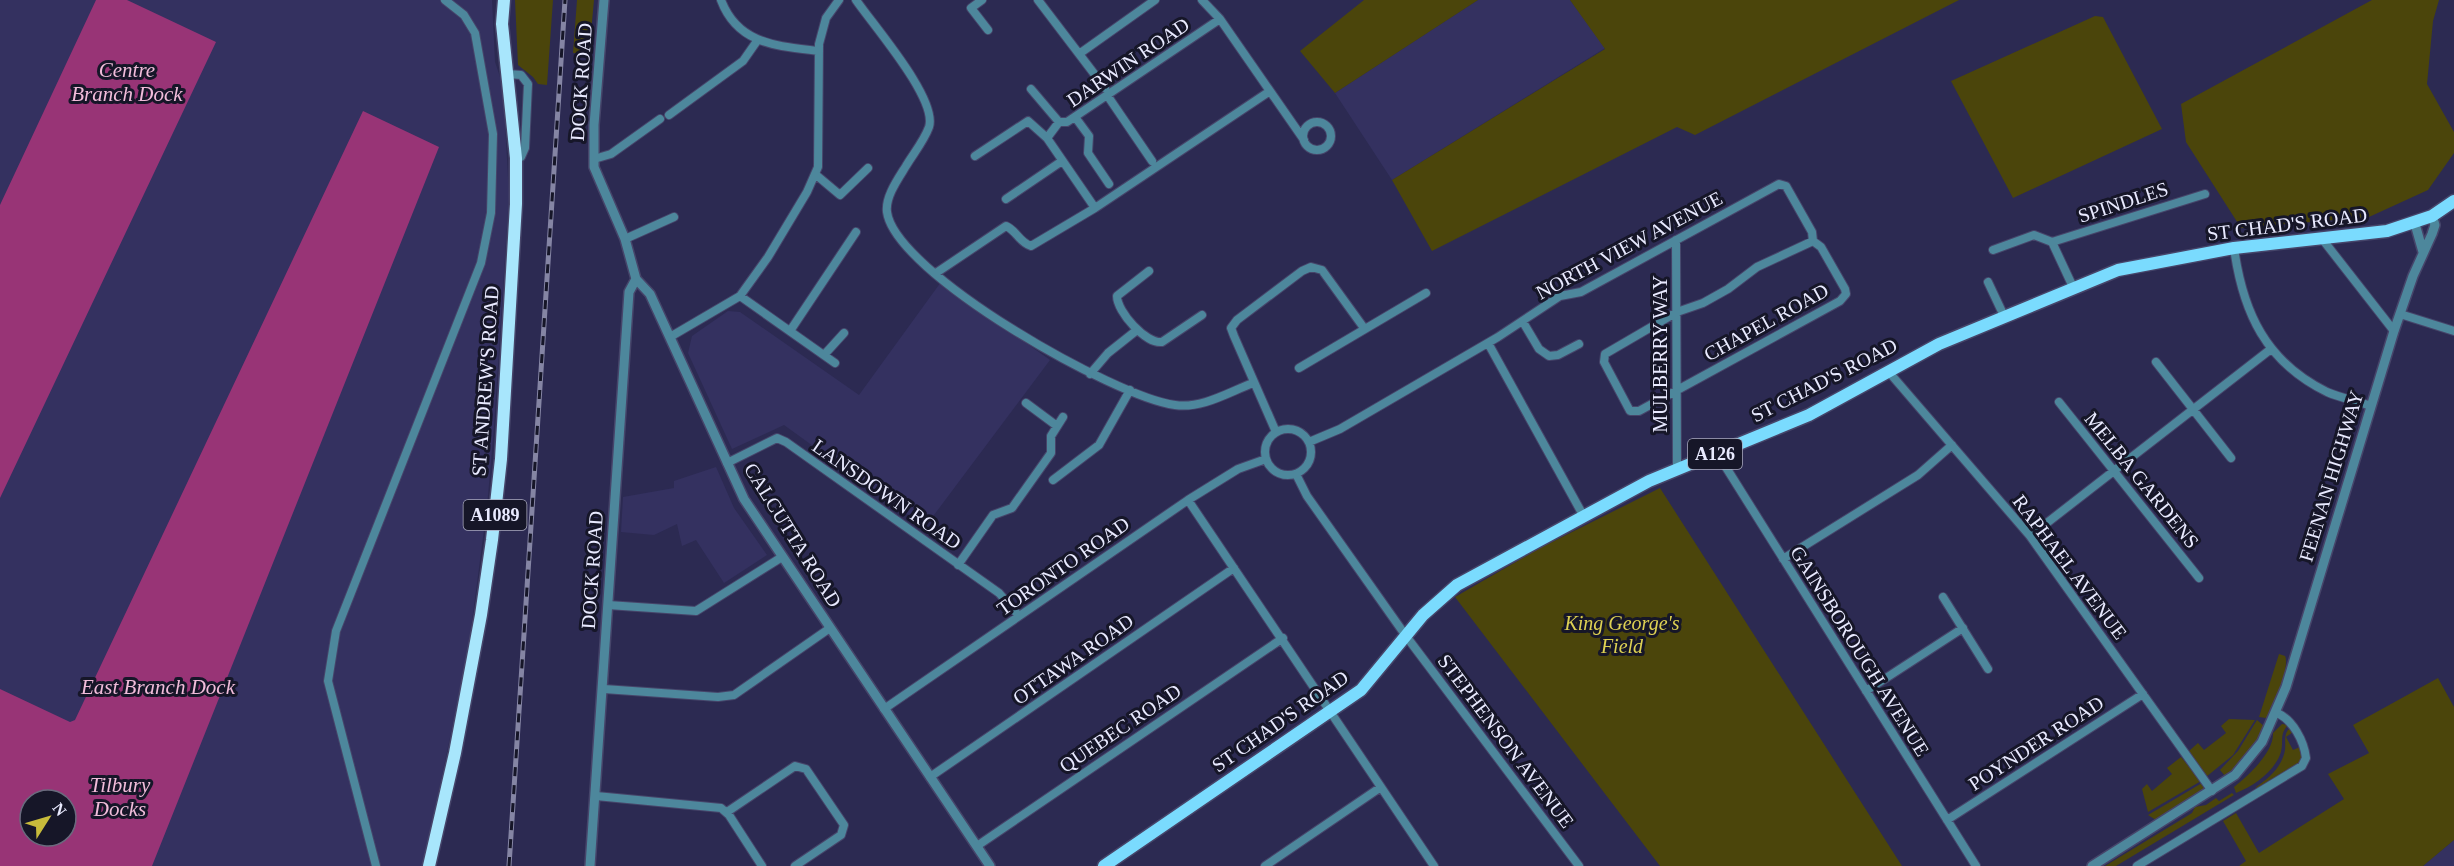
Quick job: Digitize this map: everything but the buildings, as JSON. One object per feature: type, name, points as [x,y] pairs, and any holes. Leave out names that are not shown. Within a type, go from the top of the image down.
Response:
[{"type":"highway","name":"ST ANDREW'S ROAD","points":[[429,866],[455,753],[492,540],[501,459],[516,204],[516,158],[502,24],[504,0]]},
{"type":"main road","name":"ST CHAD'S ROAD","points":[[1104,866],[1361,690],[1437,601],[1457,585],[1583,515],[1677,468],[1800,419],[1938,344],[2118,270],[2234,249],[2363,236],[2415,224],[2454,201]]},
{"type":"street","points":[[375,866],[333,708],[328,681],[330,655],[336,631],[482,263],[491,213],[494,134],[477,41],[468,20],[445,0]]},
{"type":"street","name":"DOCK ROAD","points":[[594,163],[604,0]]},
{"type":"street","points":[[721,0],[740,30],[757,41],[819,51]]},
{"type":"street","points":[[670,337],[740,296],[768,257],[815,174],[818,167],[819,51],[826,18],[839,0]]},
{"type":"street","points":[[856,0],[920,87],[928,105],[929,127],[897,181],[889,198],[887,212],[895,230],[908,249],[936,273],[1019,335],[1090,374],[1130,390],[1173,405],[1195,406],[1253,383]]},
{"type":"street","points":[[982,0],[971,8],[988,30]]},
{"type":"street","points":[[1038,0],[1106,91],[1152,160]]},
{"type":"street","points":[[1079,54],[1155,0]]},
{"type":"street","points":[[1202,0],[1220,20],[1304,140]]},
{"type":"street","name":"DARWIN ROAD","points":[[1031,89],[1049,114],[1059,122],[1067,123],[1106,91],[1220,20]]},
{"type":"street","points":[[669,115],[743,61],[757,41]]},
{"type":"street","points":[[507,74],[521,75],[528,84],[525,148],[521,158],[516,158]]},
{"type":"street","points":[[936,273],[1006,226],[1013,229],[1023,244],[1030,246],[1095,208],[1270,91]]},
{"type":"street","points":[[1075,117],[1089,136],[1088,153],[1109,184]]},
{"type":"street","points":[[594,163],[611,154],[660,119]]},
{"type":"street","points":[[975,156],[1028,121],[1047,138],[1095,208]]},
{"type":"street","points":[[1047,138],[1059,122]]},
{"type":"street","points":[[1006,199],[1062,161]]},
{"type":"street","name":"CALCUTTA ROAD","points":[[594,163],[625,239],[636,279],[650,294],[744,499],[990,866]]},
{"type":"street","points":[[815,174],[840,195],[868,168]]},
{"type":"street","name":"NORTH VIEW AVENUE","points":[[1309,442],[1340,429],[1488,343],[1560,296],[1581,292],[1782,184],[1812,232],[1813,241]]},
{"type":"street","name":"SPINDLES","points":[[2052,242],[2205,194]]},
{"type":"street","name":"FEENAN HIGHWAY","points":[[2092,866],[2212,792],[2232,777],[2252,756],[2277,713],[2394,331],[2435,225],[2432,216]]},
{"type":"street","points":[[625,239],[674,217]]},
{"type":"street","points":[[2415,224],[2423,252]]},
{"type":"street","points":[[790,331],[856,232]]},
{"type":"street","points":[[1993,250],[2034,235],[2052,242],[2073,287]]},
{"type":"street","name":"MULBERRY WAY","points":[[1676,240],[1677,468]]},
{"type":"street","points":[[2323,240],[2394,331]]},
{"type":"street","points":[[1676,391],[1633,412],[1628,407],[1603,358],[1607,352],[1677,312],[1703,303],[1735,285],[1748,273],[1813,241]]},
{"type":"street","name":"CHAPEL ROAD","points":[[1676,391],[1844,298],[1845,289],[1821,247],[1813,241]]},
{"type":"street","points":[[2234,249],[2245,305],[2271,349],[2287,367],[2309,382],[2329,393],[2371,406]]},
{"type":"street","points":[[1276,432],[1231,328],[1237,320],[1302,271],[1311,267],[1322,270],[1364,328]]},
{"type":"street","points":[[1149,271],[1117,296],[1121,308],[1137,330],[1154,342],[1162,342],[1202,315]]},
{"type":"street","name":"DOCK ROAD","points":[[590,866],[604,689],[629,292],[636,279]]},
{"type":"street","points":[[1988,282],[2004,316]]},
{"type":"street","points":[[1299,368],[1426,293]]},
{"type":"street","points":[[740,296],[835,363]]},
{"type":"street","points":[[2400,314],[2454,331]]},
{"type":"street","points":[[1523,322],[1539,349],[1548,356],[1558,355],[1579,344]]},
{"type":"street","points":[[1090,374],[1108,353],[1137,330]]},
{"type":"street","points":[[824,355],[844,333]]},
{"type":"street","points":[[1488,343],[1583,515]]},
{"type":"street","points":[[2030,536],[2271,349]]},
{"type":"street","points":[[2156,362],[2231,458]]},
{"type":"street","name":"RAPHAEL AVENUE","points":[[1888,371],[2030,536],[2212,792]]},
{"type":"street","points":[[1053,480],[1099,445],[1130,390]]},
{"type":"street","name":"MELBA GARDENS","points":[[2059,402],[2199,578]]},
{"type":"street","points":[[1026,403],[1057,426]]},
{"type":"street","points":[[958,565],[993,516],[1012,507],[1051,453],[1051,436],[1063,417]]},
{"type":"street","points":[[1289,429],[1297,431],[1309,442],[1310,459],[1307,465],[1296,474],[1283,475],[1275,472],[1266,459],[1266,444],[1276,432],[1289,429]]},
{"type":"street","name":"LANSDOWN ROAD","points":[[727,463],[777,438],[999,593],[1019,616]]},
{"type":"street","points":[[1782,559],[1918,475],[1952,445]]},
{"type":"street","name":"GAINSBOROUGH AVENUE","points":[[1717,453],[1976,866]]},
{"type":"street","name":"TORONTO ROAD","points":[[884,709],[1188,500],[1238,469],[1266,459]]},
{"type":"street","name":"STEPHENSON AVENUE","points":[[1296,474],[1306,496],[1406,636],[1579,866]]},
{"type":"street","points":[[1188,500],[1283,638],[1434,866]]},
{"type":"street","points":[[608,605],[696,611],[782,556]]},
{"type":"street","name":"OTTAWA ROAD","points":[[930,777],[1234,568]]},
{"type":"street","points":[[1943,597],[1988,669]]},
{"type":"street","points":[[604,689],[718,698],[734,694],[830,628]]},
{"type":"street","points":[[1866,691],[1963,628]]},
{"type":"street","name":"QUEBEC ROAD","points":[[977,846],[1283,638]]},
{"type":"street","name":"POYNDER ROAD","points":[[1947,819],[2143,694]]},
{"type":"street","points":[[2137,866],[2302,766],[2306,758],[2303,745],[2289,721],[2277,713]]},
{"type":"street","points":[[727,812],[795,766],[806,769],[844,825],[841,836],[795,866]]},
{"type":"street","points":[[1265,866],[1382,787]]},
{"type":"street","points":[[596,796],[721,808],[727,812],[762,866]]},
{"type":"shaded area","points":[[0,0],[492,0],[495,62],[501,80],[505,122],[509,196],[494,427],[487,507],[468,652],[423,866],[0,866]]},
{"type":"shaded area","points":[[1478,0],[1570,0],[1605,48],[1392,180],[1335,93]]},
{"type":"shaded area","points":[[941,282],[1050,360],[925,527],[784,425],[732,449],[688,353],[692,336],[728,311],[740,312],[859,395]]},
{"type":"shaded area","points":[[716,467],[734,508],[767,555],[724,583],[696,540],[682,546],[677,524],[654,535],[621,532],[623,497],[674,488],[674,481]]},
{"type":"shaded area","points":[[2454,840],[2454,866],[2423,866]]},
{"type":"green space","points":[[515,0],[553,0],[547,85],[538,84],[518,65]]},
{"type":"green space","points":[[577,0],[594,0],[589,54],[573,53]]},
{"type":"green space","points":[[1364,0],[1478,0],[1335,93],[1300,51]]},
{"type":"green space","points":[[1570,0],[1959,0],[1695,135],[1677,127],[1432,251],[1392,180],[1605,49]]},
{"type":"green space","points":[[2372,0],[2439,0],[2433,21],[2427,84],[2454,132],[2454,153],[2428,190],[2369,217],[2241,228],[2186,142],[2181,104]]},
{"type":"green space","points":[[2095,16],[2103,17],[2162,129],[2013,198],[1951,81]]},
{"type":"green space","name":"King George's Field","points":[[1660,488],[1902,866],[1660,866],[1455,597],[1540,548]]},
{"type":"green space","points":[[2279,654],[2285,656],[2286,661],[2281,688],[2270,714],[2266,718],[2259,717]]},
{"type":"green space","points":[[2438,678],[2454,707],[2454,840],[2423,866],[2239,866],[2246,861],[2223,821],[2236,813],[2259,853],[2344,799],[2328,774],[2369,753],[2353,725]]},
{"type":"green space","points":[[2229,719],[2255,720],[2233,755],[2206,777],[2189,751],[2198,743],[2204,750],[2226,733],[2221,726]]},
{"type":"green space","points":[[2257,720],[2265,727],[2253,748],[2243,761],[2225,776],[2220,770],[2238,751]]},
{"type":"green space","points":[[2282,724],[2288,725],[2283,735],[2281,752],[2274,765],[2257,782],[2236,793],[2234,787],[2260,763],[2269,748],[2273,733]]},
{"type":"green space","points":[[2290,728],[2293,732],[2286,737],[2293,750],[2300,747],[2302,754],[2300,762],[2257,789],[2256,787],[2270,776],[2281,762],[2286,735]]},
{"type":"green space","points":[[2181,757],[2201,781],[2148,812],[2142,789],[2147,784],[2152,791],[2172,774],[2167,768]]},
{"type":"green space","points":[[2202,783],[2204,787],[2201,793],[2156,820],[2148,815]]},
{"type":"green space","points":[[2232,793],[2234,795],[2116,866],[2105,866],[2192,813],[2195,807],[2206,805],[2216,798],[2219,801]]},
{"type":"water","name":"Centre Branch Dock","points":[[96,0],[127,0],[216,42],[0,498],[0,205]]},
{"type":"water","name":"East Branch Dock","points":[[363,111],[439,147],[152,866],[0,866],[0,689],[70,722],[75,720]]},
{"type":"railway","points":[[509,866],[565,0]]},
{"type":"water label","name":"Tilbury Docks","points":[[120,797]]}]
